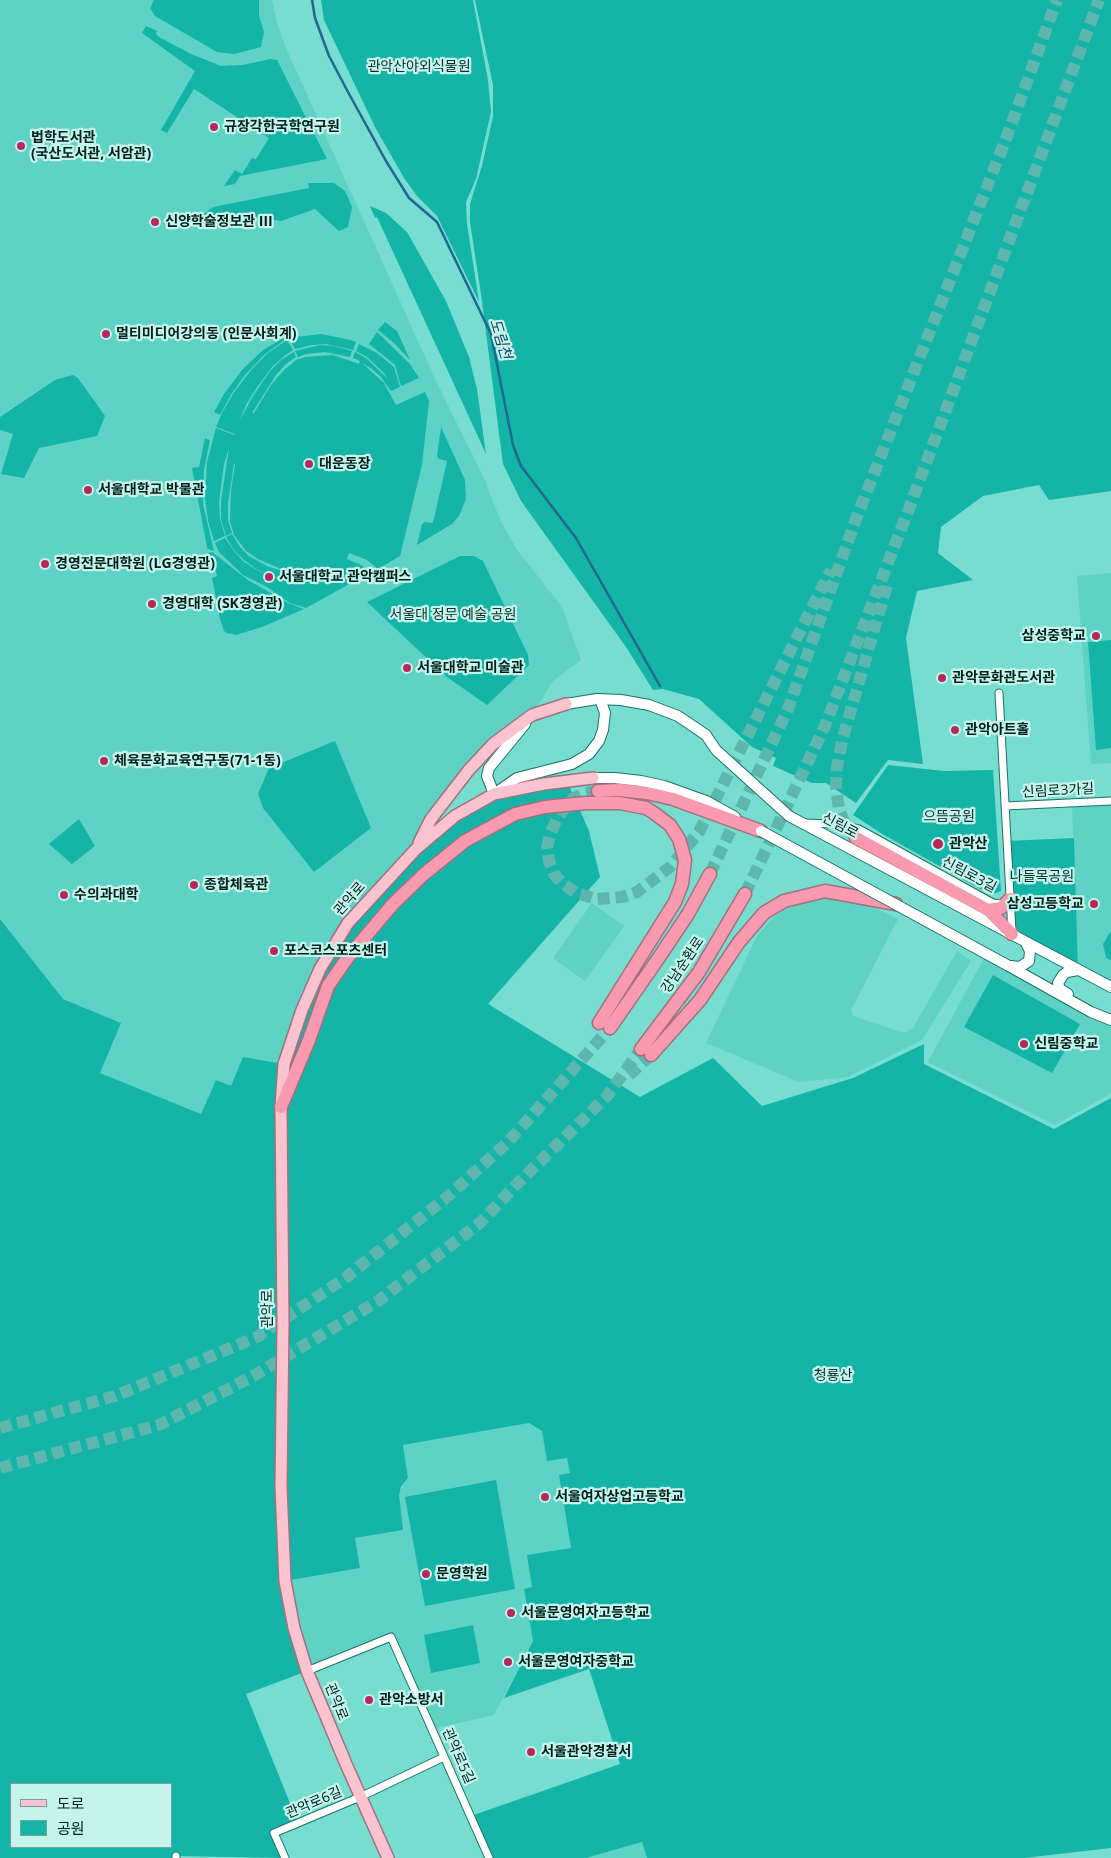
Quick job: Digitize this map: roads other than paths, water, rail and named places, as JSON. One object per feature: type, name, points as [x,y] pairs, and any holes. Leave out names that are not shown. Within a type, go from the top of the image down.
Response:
[{"type":"highway","points":[[596,784],[673,799],[761,831]]},
{"type":"highway","name":"강남순환로","points":[[281,1107],[309,1040],[328,986],[348,957],[393,904],[423,875],[465,841],[515,814],[545,807],[586,803],[619,803],[646,808],[670,825],[679,839],[685,860],[682,884],[675,902],[604,1026],[660,956],[688,914],[710,874]]},
{"type":"highway","points":[[856,838],[988,910],[1012,934]]},
{"type":"highway","name":"강남순환로","points":[[745,894],[699,972],[646,1052],[700,1000],[739,942],[764,913],[784,901],[825,891],[898,905]]},
{"type":"highway","points":[[988,910],[1001,908],[1010,898]]},
{"type":"main road","name":"신림로","points":[[566,704],[600,699],[621,700],[649,705],[678,716],[706,735],[716,750],[789,816],[1111,987]]},
{"type":"main road","points":[[532,715],[489,768],[488,776],[494,794],[517,778],[572,764],[586,757],[595,748],[603,730],[605,713],[600,699]]},
{"type":"main road","name":"관악로","points":[[416,849],[431,819],[493,744],[532,715],[566,704]]},
{"type":"main road","name":"관악로","points":[[388,1858],[307,1671],[294,1628],[285,1581],[280,1487],[283,1324],[281,1107],[284,1064],[302,1010],[320,969],[348,923],[416,849],[455,816],[494,794],[544,784],[596,784]]},
{"type":"main road","points":[[761,831],[1079,1005],[1111,1020]]},
{"type":"main road","points":[[1008,965],[1020,967],[1029,961],[1030,951],[1025,942]]},
{"type":"main road","points":[[1078,970],[1063,974],[1058,983],[1060,989],[1074,998],[1079,1005]]},
{"type":"street","name":"신림로3길","points":[[1000,693],[1012,934]]},
{"type":"street","name":"신림로3가길","points":[[1005,806],[1111,801]]},
{"type":"street","name":"신림로3길","points":[[805,823],[834,824],[859,829],[993,903],[1003,904],[1010,898]]},
{"type":"street","name":"관악로5길","points":[[307,1671],[392,1637],[489,1858]]},
{"type":"street","points":[[360,1796],[444,1757]]},
{"type":"street","name":"관악로6길","points":[[285,1858],[274,1834],[360,1796]]},
{"type":"waterway","name":"도림천","points":[[312,0],[315,18],[329,56],[348,92],[409,198],[437,222],[491,334],[513,445],[521,466],[576,538],[660,686]]},
{"type":"tunnel","points":[[710,874],[788,709],[856,519],[1007,136],[1057,0]]},
{"type":"tunnel","points":[[745,894],[824,728],[910,506],[1099,0]]},
{"type":"tunnel","points":[[598,791],[574,798],[566,806],[550,834],[547,847],[549,861],[554,874],[576,893],[597,899],[622,897],[637,892],[670,867],[699,832],[831,570]]},
{"type":"tunnel","points":[[856,838],[846,826],[839,810],[836,786],[837,767],[842,741],[887,585]]},
{"type":"tunnel","points":[[0,1428],[115,1396],[257,1337],[345,1278],[446,1198],[508,1142],[610,1028]]},
{"type":"tunnel","points":[[0,1468],[159,1425],[255,1375],[378,1301],[481,1222],[607,1096],[641,1049]]},
{"type":"tunnel","points":[[629,1075],[651,1055]]},
{"type":"place","name":"규장각한국학연구원","points":[[214,127]]},
{"type":"place","name":"법학도서관 (국산도서관, 서암관)","points":[[21,146]]},
{"type":"place","name":"신양학술정보관 Ⅲ","points":[[155,222]]},
{"type":"place","name":"멀티미디어강의동 (인문사회계)","points":[[106,334]]},
{"type":"place","name":"대운동장","points":[[309,464]]},
{"type":"place","name":"서울대학교 박물관","points":[[88,490]]},
{"type":"place","name":"경영전문대학원 (LG경영관)","points":[[45,564]]},
{"type":"place","name":"서울대학교 관악캠퍼스","points":[[269,577]]},
{"type":"place","name":"경영대학 (SK경영관)","points":[[152,604]]},
{"type":"place","name":"삼성중학교","points":[[1096,636]]},
{"type":"place","name":"서울대학교 미술관","points":[[407,668]]},
{"type":"place","name":"관악문화관도서관","points":[[942,678]]},
{"type":"place","name":"관악아트홀","points":[[955,730]]},
{"type":"place","name":"체육문화교육연구동(71-1동)","points":[[104,761]]},
{"type":"place","name":"관악산","points":[[938,844]]},
{"type":"place","name":"종합체육관","points":[[194,885]]},
{"type":"place","name":"수의과대학","points":[[64,895]]},
{"type":"place","name":"삼성고등학교","points":[[1094,904]]},
{"type":"place","name":"포스코스포츠센터","points":[[274,951]]},
{"type":"place","name":"신림중학교","points":[[1024,1044]]},
{"type":"place","name":"서울여자상업고등학교","points":[[545,1497]]},
{"type":"place","name":"문영학원","points":[[426,1574]]},
{"type":"place","name":"서울문영여자고등학교","points":[[511,1613]]},
{"type":"place","name":"서울문영여자중학교","points":[[508,1662]]},
{"type":"place","name":"관악소방서","points":[[369,1700]]},
{"type":"place","name":"서울관악경찰서","points":[[531,1752]]},
{"type":"park label","name":"관악산야외식물원","points":[[419,67]]},
{"type":"park label","name":"서울대 정문 예술 공원","points":[[453,615]]},
{"type":"park label","name":"으뜸공원","points":[[949,817]]},
{"type":"park label","name":"나들목공원","points":[[1042,877]]},
{"type":"park label","name":"청룡산","points":[[833,1376]]}]
